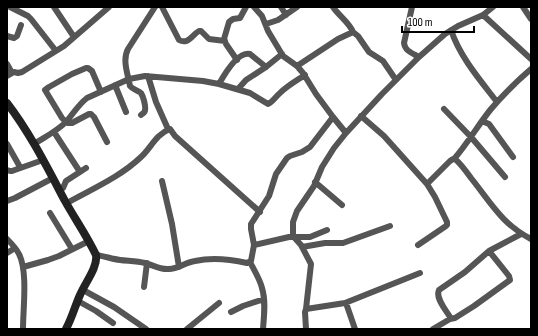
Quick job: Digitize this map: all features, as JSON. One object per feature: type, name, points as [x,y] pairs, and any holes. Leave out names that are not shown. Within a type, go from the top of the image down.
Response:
[{"type":"street","points":[[10,7],[28,16],[56,51]]},
{"type":"street","points":[[54,7],[74,37]]},
{"type":"street","points":[[7,64],[9,75],[14,72],[22,72],[64,46],[109,7]]},
{"type":"street","points":[[141,114],[144,113],[145,109],[142,96],[140,92],[130,88],[125,61],[126,52],[155,7]]},
{"type":"street","points":[[162,7],[180,40],[184,42],[190,40],[199,30],[209,39],[225,41]]},
{"type":"street","points":[[237,60],[225,41],[225,36],[229,22],[233,19],[240,18],[246,7]]},
{"type":"street","points":[[254,7],[261,13],[268,31],[282,54],[297,66],[305,75],[316,94],[346,133]]},
{"type":"street","points":[[281,7],[286,14]]},
{"type":"street","points":[[266,24],[278,20],[297,7]]},
{"type":"street","points":[[333,7],[350,26],[369,52],[383,61],[396,80]]},
{"type":"street","points":[[412,7],[404,43],[407,50],[418,57]]},
{"type":"street","points":[[523,7],[531,19]]},
{"type":"street","points":[[306,329],[305,312],[311,264],[302,247],[293,235],[295,216],[315,182],[322,166],[346,133],[418,57],[445,34],[487,10],[531,59]]},
{"type":"street","points":[[7,36],[14,38],[17,36],[21,25]]},
{"type":"street","points":[[451,30],[461,52],[497,102]]},
{"type":"street","points":[[297,66],[338,39],[353,32]]},
{"type":"street","points":[[219,84],[227,69],[244,54],[250,54],[266,67]]},
{"type":"street","points":[[238,89],[246,80],[282,54]]},
{"type":"street","points":[[101,92],[92,71],[88,68],[72,74],[45,90],[66,122],[72,122],[91,114],[108,142]]},
{"type":"street","points":[[427,184],[450,161],[454,159],[497,102],[531,70]]},
{"type":"street","points":[[34,144],[60,128],[84,100],[128,79],[148,76],[219,84],[254,95],[269,104],[283,90],[305,75]]},
{"type":"street","points":[[148,76],[156,102],[168,129],[171,130],[260,212]]},
{"type":"street","points":[[115,85],[126,112]]},
{"type":"street","points":[[7,102],[34,144],[96,255],[97,259],[94,269],[66,329]]},
{"type":"street","points":[[444,110],[471,137],[505,178]]},
{"type":"street","points":[[361,116],[384,136],[427,184],[447,222],[447,225],[418,245]]},
{"type":"street","points":[[263,329],[265,312],[262,288],[250,262],[254,245],[251,224],[269,196],[276,174],[287,158],[310,147],[333,117]]},
{"type":"street","points":[[482,121],[489,124],[513,157]]},
{"type":"street","points":[[66,203],[116,176],[129,167],[142,156],[158,137],[168,129]]},
{"type":"street","points":[[54,132],[80,172]]},
{"type":"street","points":[[7,144],[20,168]]},
{"type":"street","points":[[454,159],[473,180],[502,218],[521,234],[531,239]]},
{"type":"street","points":[[7,170],[10,171],[43,160]]},
{"type":"street","points":[[60,190],[63,188],[66,181],[86,168]]},
{"type":"street","points":[[7,201],[53,178]]},
{"type":"street","points":[[162,181],[172,224],[179,267]]},
{"type":"street","points":[[315,182],[342,205]]},
{"type":"street","points":[[50,213],[72,249]]},
{"type":"street","points":[[302,247],[325,243],[343,243],[390,226]]},
{"type":"street","points":[[254,245],[289,237],[294,238],[310,236],[327,230]]},
{"type":"street","points":[[450,319],[438,297],[438,291],[465,272],[489,250],[521,234]]},
{"type":"street","points":[[7,239],[20,255],[23,267],[23,329]]},
{"type":"street","points":[[23,267],[59,256],[88,241]]},
{"type":"street","points":[[7,253],[15,248]]},
{"type":"street","points":[[433,329],[474,306],[510,280],[509,276],[489,250]]},
{"type":"street","points":[[96,255],[120,260],[147,263],[164,269],[173,269],[195,261],[214,259],[229,259],[247,263],[250,262]]},
{"type":"street","points":[[144,287],[147,263]]},
{"type":"street","points":[[306,309],[346,303],[420,273]]},
{"type":"street","points":[[83,290],[114,307],[146,329]]},
{"type":"street","points":[[231,312],[264,299]]},
{"type":"street","points":[[78,301],[113,323]]},
{"type":"street","points":[[187,329],[219,303]]},
{"type":"street","points":[[346,303],[355,329]]}]
